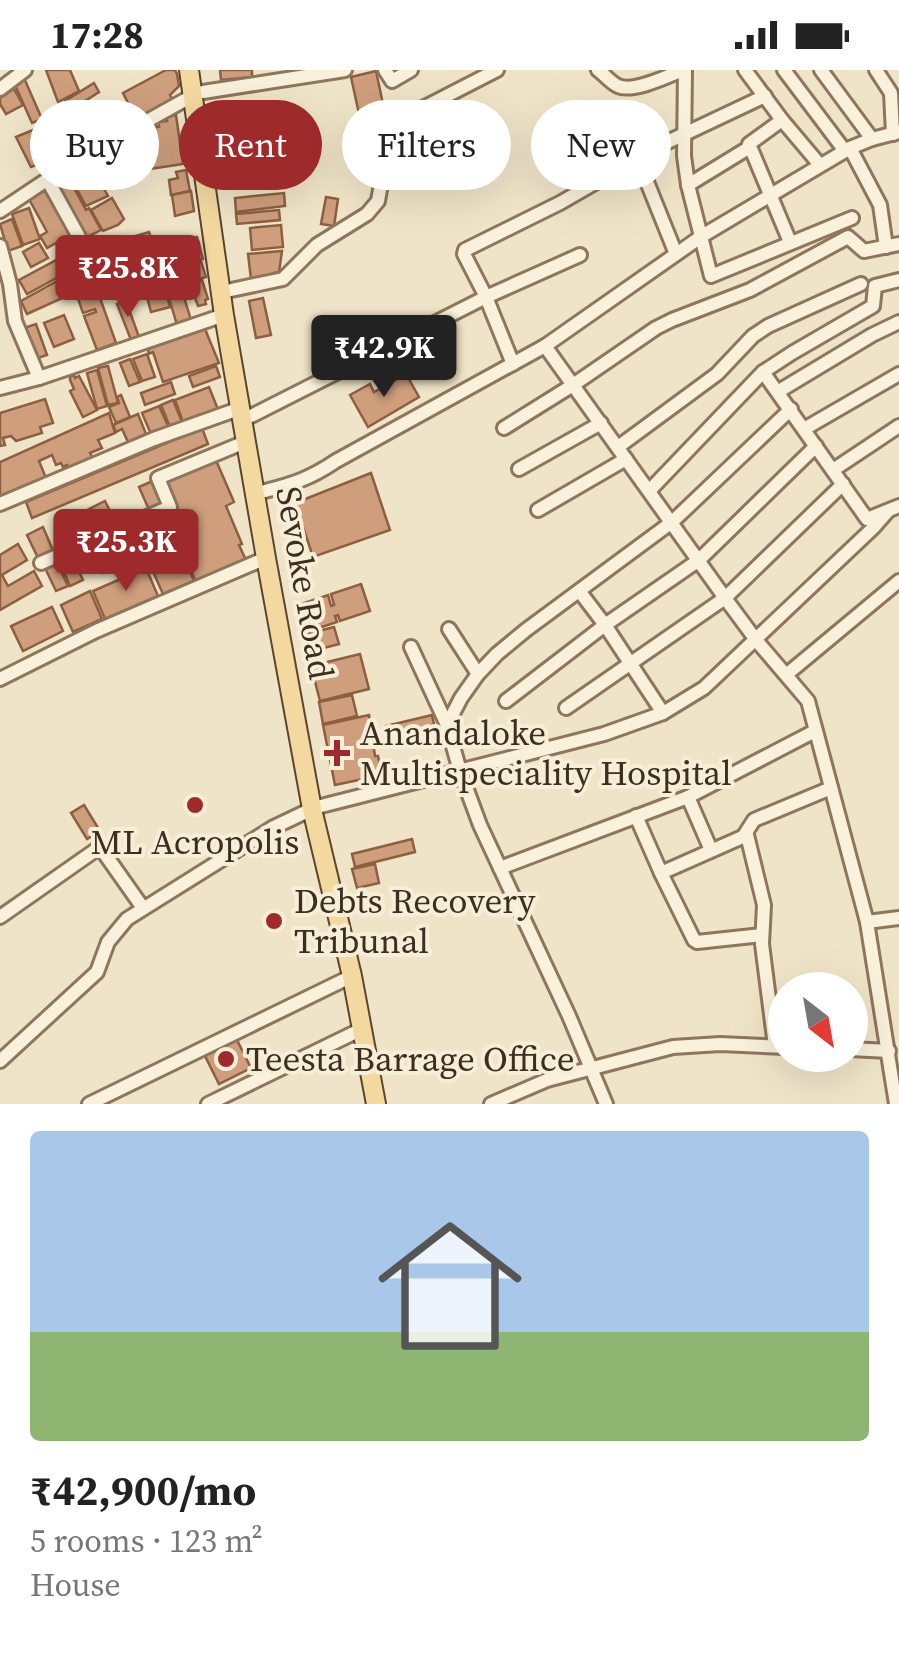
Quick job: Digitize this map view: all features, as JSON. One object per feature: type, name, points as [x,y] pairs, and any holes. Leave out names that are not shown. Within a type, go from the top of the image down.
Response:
[{"type":"main road","name":"Sevoke Road","points":[[188,70],[198,94],[231,290],[229,314]]},
{"type":"main road","name":"Sevoke Road","points":[[200,70],[198,94],[229,314],[265,492],[272,556]]},
{"type":"main road","name":"Sevoke Road","points":[[246,412],[245,442],[272,556],[316,808],[376,1104]]},
{"type":"main road","name":"Sevoke Road","points":[[316,808],[387,1104]]},
{"type":"street","points":[[0,89],[25,70]]},
{"type":"street","points":[[386,70],[392,81],[411,70]]},
{"type":"street","points":[[231,290],[283,278],[316,245],[367,214],[378,201],[395,128],[423,108],[497,70]]},
{"type":"street","points":[[598,70],[626,88],[684,70],[684,156],[712,276],[852,218]]},
{"type":"street","points":[[746,70],[820,166]]},
{"type":"street","points":[[504,428],[656,328],[750,290],[849,236],[864,251],[893,246],[880,205],[848,150],[784,70]]},
{"type":"street","points":[[821,70],[872,139]]},
{"type":"street","points":[[265,492],[312,477],[546,346],[702,236],[848,150],[896,133],[890,93],[876,70]]},
{"type":"street","points":[[159,114],[198,94],[341,71]]},
{"type":"street","points":[[890,93],[899,80]]},
{"type":"street","points":[[671,140],[765,96]]},
{"type":"street","points":[[782,120],[750,142],[750,147],[790,242]]},
{"type":"street","points":[[688,185],[750,147]]},
{"type":"street","points":[[0,212],[31,190]]},
{"type":"street","points":[[53,190],[79,238]]},
{"type":"street","points":[[513,364],[465,250],[582,190]]},
{"type":"street","points":[[650,190],[676,254]]},
{"type":"street","points":[[0,246],[15,321],[38,378]]},
{"type":"street","points":[[0,504],[154,439],[246,412],[580,255]]},
{"type":"street","points":[[650,490],[763,372],[873,306],[875,286],[899,280]]},
{"type":"street","points":[[538,510],[622,453],[717,374],[753,336],[861,284]]},
{"type":"street","points":[[0,388],[229,314]]},
{"type":"street","points":[[778,391],[899,322]]},
{"type":"street","points":[[546,346],[725,598],[808,701],[867,922],[889,1052],[896,1071],[896,1104]]},
{"type":"street","points":[[763,372],[867,518],[893,509]]},
{"type":"street","points":[[804,429],[899,374]]},
{"type":"street","points":[[447,725],[478,674],[526,630],[672,522],[791,409]]},
{"type":"street","points":[[519,469],[601,424]]},
{"type":"street","points":[[833,470],[899,426]]},
{"type":"street","points":[[42,563],[170,507],[158,478],[245,442]]},
{"type":"street","points":[[506,700],[604,625],[699,560],[816,446]]},
{"type":"street","points":[[566,708],[725,598],[843,484]]},
{"type":"street","points":[[0,1061],[97,972],[114,934],[127,919],[272,828],[316,808],[604,734],[662,713],[704,688],[893,509]]},
{"type":"street","points":[[0,679],[96,631],[272,556]]},
{"type":"street","points":[[786,675],[899,581]]},
{"type":"street","points":[[580,592],[662,713]]},
{"type":"street","points":[[448,630],[478,674]]},
{"type":"street","points":[[411,647],[447,725],[480,825],[606,1104]]},
{"type":"street","points":[[500,868],[688,796],[815,731]]},
{"type":"street","points":[[660,874],[745,834],[754,820],[831,788]]},
{"type":"street","points":[[688,796],[711,850]]},
{"type":"street","points":[[636,816],[660,874],[695,941],[762,935]]},
{"type":"street","points":[[745,834],[764,906],[762,935],[768,972]]},
{"type":"street","points":[[0,917],[100,847],[143,908]]},
{"type":"street","points":[[867,922],[899,918]]},
{"type":"street","points":[[89,1104],[352,976]]},
{"type":"street","points":[[208,1104],[362,1029]]},
{"type":"street","points":[[491,1104],[547,1080],[674,1046],[768,1046]]},
{"type":"street","points":[[868,1051],[889,1052]]},
{"type":"building","points":[[46,70],[70,70],[79,91],[57,100]]},
{"type":"building","points":[[166,70],[175,70],[177,74],[179,86],[170,95],[172,99],[159,106],[159,100],[126,100],[123,93]]},
{"type":"building","points":[[220,70],[252,70],[252,77],[221,80]]},
{"type":"building","points":[[376,71],[382,100],[356,100],[351,77]]},
{"type":"building","points":[[24,78],[34,100],[30,100],[30,119],[15,85]]},
{"type":"building","points":[[94,83],[99,92],[87,100],[67,100]]},
{"type":"building","points":[[14,89],[23,105],[6,114],[0,98]]},
{"type":"building","points":[[176,115],[179,165],[159,168],[159,122],[167,121],[166,117]]},
{"type":"building","points":[[30,131],[30,165],[16,137]]},
{"type":"building","points":[[179,171],[179,190],[190,191],[171,195],[169,180],[178,178]]},
{"type":"building","points":[[49,190],[72,234],[47,248],[40,236],[47,232],[29,199]]},
{"type":"building","points":[[60,190],[75,190],[101,230],[83,239]]},
{"type":"building","points":[[77,190],[105,190],[108,196],[86,206]]},
{"type":"building","points":[[191,191],[194,211],[175,216],[172,195]]},
{"type":"building","points":[[284,193],[285,206],[236,212],[235,198]]},
{"type":"building","points":[[326,197],[338,199],[334,226],[321,224]]},
{"type":"building","points":[[112,198],[124,219],[103,231],[91,210]]},
{"type":"building","points":[[29,208],[40,239],[23,245],[12,214]]},
{"type":"building","points":[[279,210],[280,220],[237,224],[236,214]]},
{"type":"building","points":[[12,219],[22,246],[8,251],[0,224]]},
{"type":"building","points":[[281,225],[283,247],[252,250],[250,228]]},
{"type":"building","points":[[149,232],[164,267],[130,278],[118,241]]},
{"type":"building","points":[[197,237],[203,259],[172,269],[165,246]]},
{"type":"building","points":[[39,243],[48,258],[31,267],[23,252]]},
{"type":"building","points":[[75,250],[82,264],[27,294],[19,280]]},
{"type":"building","points":[[282,251],[275,276],[251,279],[248,254]]},
{"type":"building","points":[[201,261],[206,277],[187,283],[189,290],[167,296],[170,307],[151,312],[142,278]]},
{"type":"building","points":[[87,273],[116,343],[97,350],[84,316],[96,312],[95,309],[83,313],[71,279]]},
{"type":"building","points":[[59,280],[67,296],[27,314],[21,301]]},
{"type":"building","points":[[202,280],[208,299],[198,306],[190,284]]},
{"type":"building","points":[[183,294],[191,320],[177,325],[169,298]]},
{"type":"building","points":[[263,298],[271,335],[256,338],[249,301]]},
{"type":"building","points":[[126,301],[139,337],[131,340],[117,304]]},
{"type":"building","points":[[64,315],[74,339],[54,347],[44,323]]},
{"type":"building","points":[[36,324],[47,355],[35,359],[24,328]]},
{"type":"building","points":[[205,329],[219,363],[163,382],[153,352],[149,354],[148,349]]},
{"type":"building","points":[[147,354],[155,377],[142,381],[133,359]]},
{"type":"building","points":[[130,359],[140,382],[129,386],[120,363]]},
{"type":"building","points":[[108,366],[118,403],[108,405],[98,368]]},
{"type":"building","points":[[216,366],[220,377],[193,387],[189,376]]},
{"type":"building","points":[[97,370],[107,406],[97,409],[87,373]]},
{"type":"building","points":[[406,374],[419,397],[368,427],[350,395],[370,384],[374,392]]},
{"type":"building","points":[[79,376],[97,410],[83,417],[70,391],[74,389],[70,377]]},
{"type":"building","points":[[171,382],[175,394],[145,405],[141,393]]},
{"type":"building","points":[[209,387],[219,412],[184,425],[175,400]]},
{"type":"building","points":[[121,395],[130,417],[116,423],[109,407],[119,403],[117,397]]},
{"type":"building","points":[[45,399],[53,423],[40,427],[42,433],[16,441],[11,436],[3,438],[5,445],[0,446],[0,413]]},
{"type":"building","points":[[173,400],[182,422],[170,427],[161,405]]},
{"type":"building","points":[[159,406],[168,426],[151,434],[142,413]]},
{"type":"building","points":[[109,413],[115,433],[98,440],[102,448],[90,453],[93,459],[70,470],[67,465],[56,465],[52,455],[39,461],[46,478],[0,499],[0,462]]},
{"type":"building","points":[[138,414],[146,434],[128,442],[122,429],[116,432],[113,425]]},
{"type":"building","points":[[202,428],[208,444],[32,518],[26,502]]},
{"type":"building","points":[[215,458],[234,502],[226,506],[246,560],[196,582],[181,547],[145,563],[143,558],[166,548],[154,520],[160,518],[167,536],[180,531],[185,539],[188,537],[164,481]]},
{"type":"building","points":[[371,473],[390,530],[313,557],[295,503]]},
{"type":"building","points":[[155,480],[166,505],[150,512],[139,487]]},
{"type":"building","points":[[105,501],[116,523],[98,532],[87,510]]},
{"type":"building","points":[[151,520],[164,547],[149,554],[136,527]]},
{"type":"building","points":[[43,527],[54,553],[39,560],[27,535]]},
{"type":"building","points":[[18,544],[27,560],[2,575],[8,586],[34,571],[42,586],[0,610],[0,555]]},
{"type":"building","points":[[104,544],[115,566],[102,573],[91,550]]},
{"type":"building","points":[[181,552],[194,581],[163,594],[150,565]]},
{"type":"building","points":[[72,557],[83,580],[70,586],[60,563]]},
{"type":"building","points":[[57,563],[68,586],[56,591],[45,568]]},
{"type":"building","points":[[146,568],[158,596],[105,619],[93,591]]},
{"type":"building","points":[[361,584],[370,611],[340,621],[335,616],[337,622],[310,631],[301,604],[328,595],[331,606],[334,605],[331,594]]},
{"type":"building","points":[[90,591],[102,619],[73,632],[61,605]]},
{"type":"building","points":[[52,607],[63,631],[23,651],[11,626]]},
{"type":"building","points":[[334,627],[339,644],[312,651],[307,634]]},
{"type":"building","points":[[360,654],[369,689],[320,701],[311,666]]},
{"type":"building","points":[[352,695],[357,716],[323,724],[319,702]]},
{"type":"building","points":[[369,715],[382,775],[335,785],[323,725]]},
{"type":"building","points":[[432,715],[437,738],[390,745],[386,726]]},
{"type":"building","points":[[84,805],[100,831],[87,839],[71,813]]},
{"type":"building","points":[[412,839],[415,852],[355,867],[352,854]]},
{"type":"building","points":[[375,864],[379,883],[357,888],[352,869]]},
{"type":"building","name":"Teesta Barrage Office","points":[[234,1034],[251,1068],[219,1084],[202,1050]]},
{"type":"place","name":"Anandaloke Multispeciality Hospital","points":[[337,753]]},
{"type":"place","name":"ML Acropolis","points":[[195,805]]},
{"type":"place","name":"Debts Recovery Tribunal","points":[[274,921]]},
{"type":"place","name":"Teesta Barrage Office","points":[[226,1059]]}]
